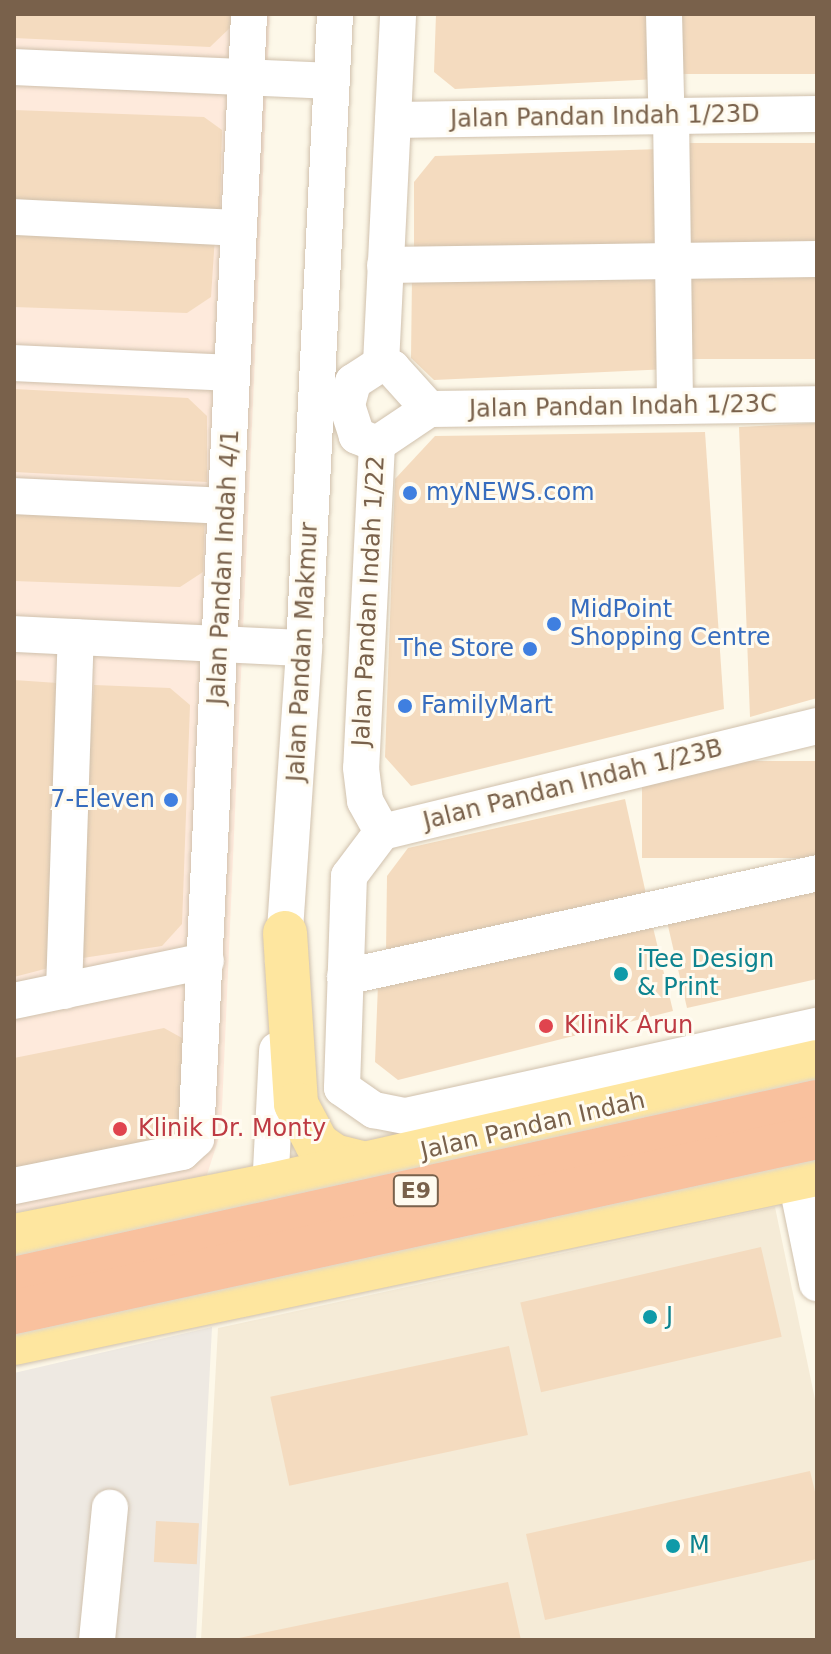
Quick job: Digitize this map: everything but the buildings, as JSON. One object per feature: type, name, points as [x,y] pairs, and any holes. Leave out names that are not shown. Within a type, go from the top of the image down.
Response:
[{"type":"highway","name":"E9","points":[[14,1279],[817,1102]]},
{"type":"highway","name":"E9","points":[[14,1312],[817,1137]]},
{"type":"main road","points":[[285,933],[296,1104],[317,1144],[334,1156],[366,1164]]},
{"type":"main road","name":"Jalan Pandan Indah","points":[[14,1236],[267,1186],[817,1062]]},
{"type":"main road","points":[[14,1343],[806,1177]]},
{"type":"main road","points":[[60,1226],[87,1239],[106,1273],[103,1305],[83,1329]]},
{"type":"street","name":"Jalan Pandan Indah 4/1","points":[[14,1186],[182,1152],[196,1139],[249,14]]},
{"type":"street","name":"Jalan Pandan Makmur","points":[[273,1289],[267,1186],[304,648],[332,404],[332,81],[335,14]]},
{"type":"street","points":[[381,364],[398,14]]},
{"type":"street","points":[[664,14],[669,106],[675,406]]},
{"type":"street","points":[[14,67],[332,81]]},
{"type":"street","name":"Jalan Pandan Indah 1/23D","points":[[393,109],[669,106],[817,95]]},
{"type":"street","name":"Jalan Pandan Indah 1/23D","points":[[669,106],[817,114]]},
{"type":"street","points":[[14,217],[239,228]]},
{"type":"street","points":[[385,265],[817,259]]},
{"type":"street","points":[[14,363],[232,373]]},
{"type":"street","points":[[332,404],[353,382],[381,364]]},
{"type":"street","points":[[377,444],[429,409],[392,368],[381,364]]},
{"type":"street","name":"Jalan Pandan Indah 1/22","points":[[332,404],[357,436],[377,444],[361,768],[365,801],[382,832]]},
{"type":"street","name":"Jalan Pandan Indah 1/23C","points":[[429,409],[817,404]]},
{"type":"street","points":[[14,496],[226,506]]},
{"type":"street","points":[[14,634],[304,648]]},
{"type":"street","points":[[64,991],[76,637]]},
{"type":"street","name":"Jalan Pandan Indah 1/23B","points":[[382,832],[817,726]]},
{"type":"street","points":[[382,832],[349,876],[345,977],[342,1088],[374,1110],[406,1116],[817,1026]]},
{"type":"street","points":[[345,977],[817,873]]},
{"type":"street","points":[[14,1001],[206,961]]},
{"type":"street","points":[[775,1072],[806,1177],[817,1283]]},
{"type":"street","points":[[97,1640],[110,1508]]},
{"type":"shaded area","points":[[14,14],[270,14],[221,1131],[204,1184],[14,1212]]},
{"type":"shaded area","points":[[775,1207],[817,1409],[817,1640],[201,1640],[218,1328]]},
{"type":"shaded area","points":[[212,1327],[196,1640],[14,1640],[14,1373]]},
{"type":"place","name":"myNEWS.com","points":[[410,493]]},
{"type":"place","name":"MidPoint Shopping Centre","points":[[554,624]]},
{"type":"place","name":"The Store","points":[[530,649]]},
{"type":"place","name":"FamilyMart","points":[[405,706]]},
{"type":"place","name":"7-Eleven","points":[[171,800]]},
{"type":"place","name":"iTee Design & Print","points":[[621,974]]},
{"type":"place","name":"Klinik Arun","points":[[546,1026]]},
{"type":"place","name":"Klinik Dr. Monty","points":[[120,1129]]},
{"type":"place","name":"J","points":[[650,1317]]},
{"type":"place","name":"M","points":[[673,1546]]}]
